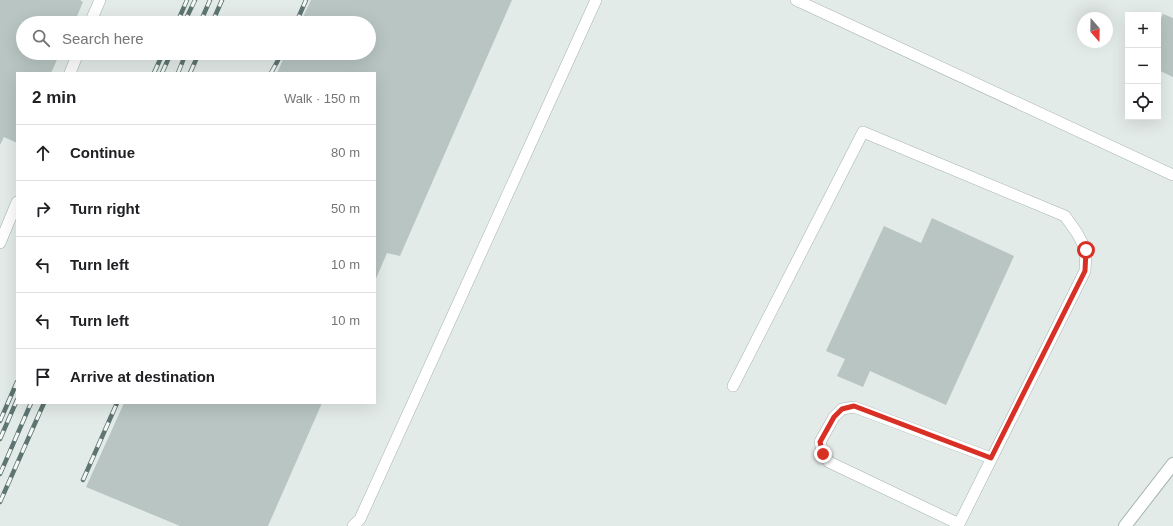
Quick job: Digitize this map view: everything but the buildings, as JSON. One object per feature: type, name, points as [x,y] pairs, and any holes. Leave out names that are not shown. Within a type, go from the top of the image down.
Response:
[{"type":"street","points":[[1125,526],[1173,464]]},
{"type":"lane","points":[[93,16],[100,0]]},
{"type":"lane","points":[[353,526],[360,519],[596,0]]},
{"type":"lane","points":[[796,0],[1173,175]]},
{"type":"lane","points":[[70,72],[75,60]]},
{"type":"lane","points":[[733,386],[863,132],[1065,216],[1077,233],[1086,250],[1085,271],[958,525],[829,462],[823,454],[820,442],[834,417],[842,409],[854,406],[991,458]]},
{"type":"lane","points":[[0,243],[16,204]]},
{"type":"railway","points":[[180,16],[187,0]]},
{"type":"railway","points":[[187,16],[195,0]]},
{"type":"railway","points":[[203,16],[210,0]]},
{"type":"railway","points":[[215,16],[222,0]]},
{"type":"railway","points":[[299,16],[306,0]]},
{"type":"railway","points":[[154,72],[160,60]]},
{"type":"railway","points":[[162,72],[168,60]]},
{"type":"railway","points":[[178,72],[183,60]]},
{"type":"railway","points":[[190,72],[196,60]]},
{"type":"railway","points":[[272,72],[278,60]]},
{"type":"railway","points":[[0,421],[16,384]]},
{"type":"railway","points":[[0,439],[16,402]]},
{"type":"railway","points":[[0,474],[31,404]]},
{"type":"railway","points":[[0,502],[44,404]]},
{"type":"railway","points":[[83,480],[117,404]]},
{"type":"route","points":[[823,454],[820,442],[834,417],[842,409],[854,406],[991,458],[1085,271],[1086,250]]}]
